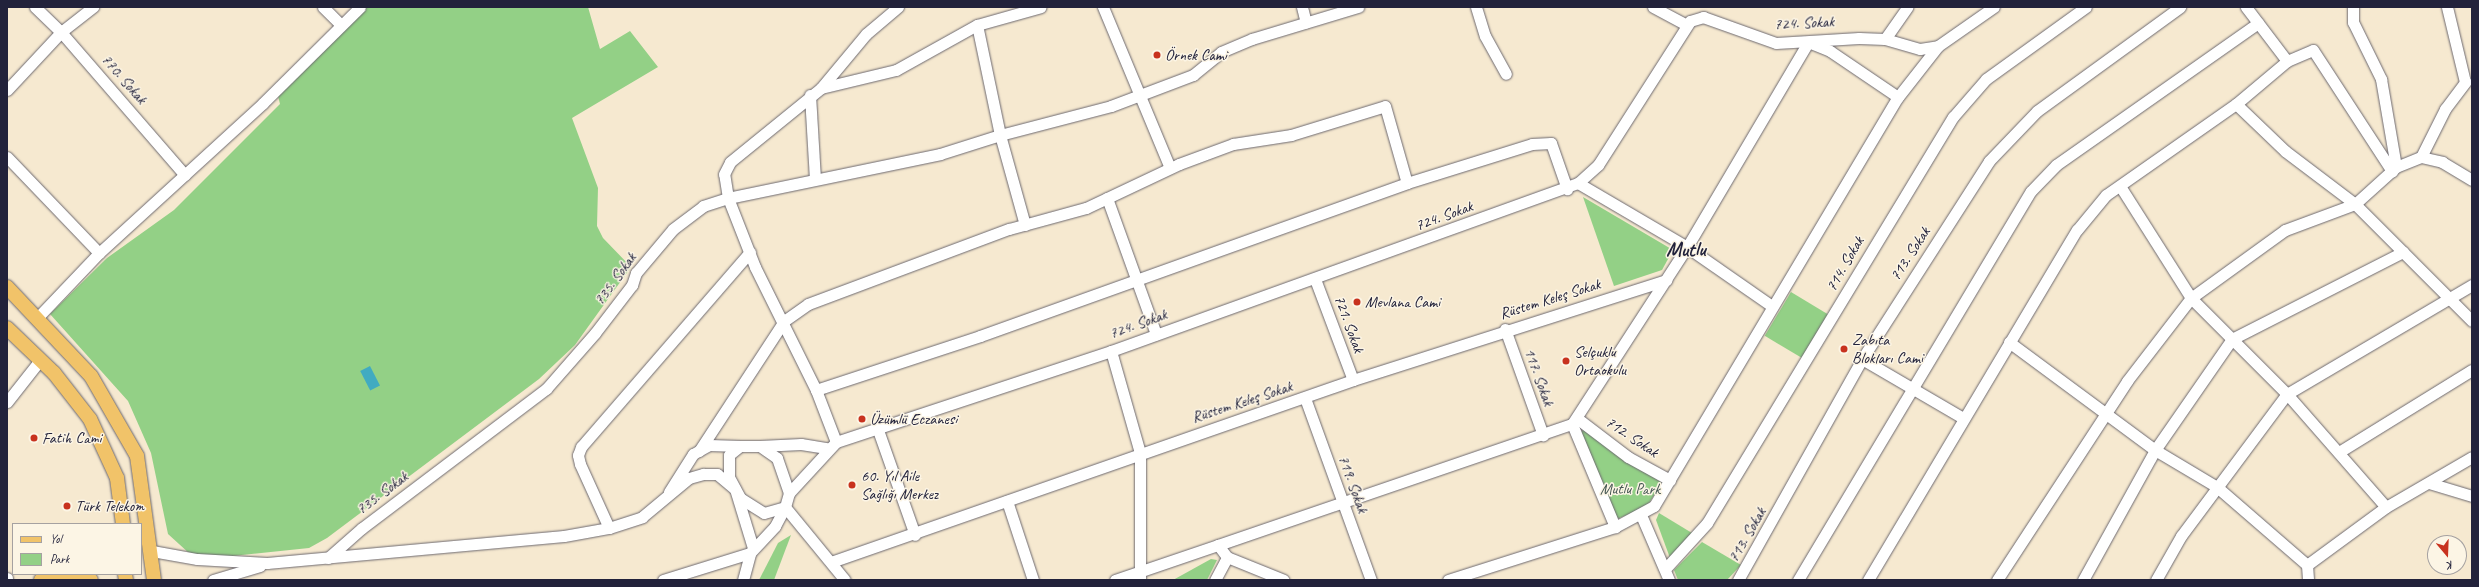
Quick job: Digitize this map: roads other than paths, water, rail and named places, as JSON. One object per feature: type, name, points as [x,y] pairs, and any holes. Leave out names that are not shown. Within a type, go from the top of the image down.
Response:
[{"type":"main road","points":[[7,287],[38,316],[91,376],[113,409],[137,456],[147,552],[154,580]]},
{"type":"main road","points":[[7,328],[40,360],[90,419],[117,478],[122,523]]},
{"type":"main road","points":[[41,580],[64,575]]},
{"type":"main road","points":[[79,575],[91,580]]},
{"type":"street","name":"770. Sokak","points":[[35,7],[61,32],[185,175]]},
{"type":"street","points":[[7,90],[61,32],[93,7]]},
{"type":"street","points":[[323,7],[341,25]]},
{"type":"street","points":[[38,316],[99,253],[185,175],[360,7]]},
{"type":"street","points":[[836,442],[816,390],[750,252],[728,198],[724,174],[730,162],[810,95],[821,88],[866,34],[898,7]]},
{"type":"street","points":[[821,88],[902,67],[977,24],[1041,7]]},
{"type":"street","points":[[1103,7],[1141,95],[1170,168]]},
{"type":"street","points":[[1302,7],[1306,23]]},
{"type":"street","name":"735. Sokak","points":[[328,558],[362,528],[546,389],[595,333],[632,285],[636,273],[673,229],[703,206],[728,198],[815,179],[933,156],[1000,135],[1141,95],[1193,75],[1221,52],[1358,7]]},
{"type":"street","points":[[1476,7],[1485,36],[1506,74]]},
{"type":"street","points":[[1653,7],[1687,25]]},
{"type":"street","points":[[1885,39],[1907,7]]},
{"type":"street","name":"724. Sokak","points":[[789,493],[827,448],[836,442],[878,430],[1111,351],[1567,189],[1578,183],[1598,165],[1687,25],[1703,17],[1770,41],[1808,42],[1837,37],[1885,39],[1920,49],[1938,46],[1994,7]]},
{"type":"street","name":"714. Sokak","points":[[1665,569],[1707,523],[1952,117],[1986,78],[2086,7]]},
{"type":"street","name":"713. Sokak","points":[[1738,580],[1862,359],[1989,161],[2037,111],[2180,7]]},
{"type":"street","points":[[2246,7],[2287,61]]},
{"type":"street","points":[[2353,7],[2353,22],[2381,79],[2394,169]]},
{"type":"street","points":[[2421,157],[2445,109],[2465,82],[2447,7]]},
{"type":"street","points":[[1798,580],[1912,387],[2031,191],[2051,170],[2258,23]]},
{"type":"street","points":[[977,24],[1000,135],[1025,225]]},
{"type":"street","points":[[1115,580],[1141,576],[1218,545],[1343,501],[1543,435],[1575,422],[1687,247],[1808,42],[1830,51],[1898,97]]},
{"type":"street","points":[[1448,580],[1472,576],[1614,527],[1641,515],[1654,506],[1898,97],[1938,46]]},
{"type":"street","points":[[1868,580],[1963,418],[2077,230],[2106,195],[2236,104],[2287,61],[2313,50],[2394,169]]},
{"type":"street","points":[[810,95],[815,179]]},
{"type":"street","points":[[2236,104],[2285,151],[2355,204],[2472,321]]},
{"type":"street","points":[[667,496],[681,470],[699,451],[784,321],[808,304],[1025,225],[1107,198],[1170,168],[1233,144],[1292,135],[1385,106],[1407,183]]},
{"type":"street","points":[[816,390],[1137,280],[1407,183],[1532,144],[1550,143],[1567,189]]},
{"type":"street","points":[[7,157],[99,253]]},
{"type":"street","points":[[1997,580],[2106,413],[2191,298],[2285,230],[2355,204],[2394,169],[2421,157],[2442,162],[2472,180]]},
{"type":"street","points":[[1578,183],[1687,247],[1772,306]]},
{"type":"street","points":[[2120,186],[2191,298],[2287,394],[2386,506]]},
{"type":"street","points":[[1107,198],[1156,334]]},
{"type":"street","points":[[609,528],[580,464],[578,455],[581,447],[750,252]]},
{"type":"street","points":[[2083,580],[2155,450],[2232,339],[2403,252]]},
{"type":"street","name":"721. Sokak","points":[[1316,279],[1353,380]]},
{"type":"street","name":"Rüstem Keleş Sokak","points":[[831,562],[915,535],[1140,453],[1305,398],[1353,380],[1505,329],[1666,280]]},
{"type":"street","points":[[2156,580],[2181,536],[2287,394],[2472,284]]},
{"type":"street","name":"117. Sokak","points":[[1505,329],[1543,435]]},
{"type":"street","points":[[2009,342],[2155,450],[2217,486],[2307,566],[2308,580]]},
{"type":"street","points":[[1111,351],[1140,453],[1141,576]]},
{"type":"street","points":[[1862,359],[1963,418]]},
{"type":"street","points":[[7,402],[40,360]]},
{"type":"street","points":[[2339,452],[2472,370]]},
{"type":"street","name":"719. Sokak","points":[[1305,398],[1371,580]]},
{"type":"street","points":[[1575,422],[1614,527]]},
{"type":"street","name":"712. Sokak","points":[[1575,422],[1628,457],[1670,480]]},
{"type":"street","points":[[878,430],[915,535]]},
{"type":"street","points":[[699,451],[722,444],[740,446],[801,444],[827,448]]},
{"type":"street","points":[[740,446],[729,454],[726,465],[736,489],[752,551]]},
{"type":"street","points":[[743,580],[752,551],[775,526],[786,507],[789,493],[777,458],[760,446]]},
{"type":"street","points":[[2307,566],[2386,506],[2429,483],[2472,457]]},
{"type":"street","points":[[147,552],[197,559],[267,564],[609,528],[642,517],[689,478],[703,474],[717,474],[736,489],[745,502],[764,514],[786,507]]},
{"type":"street","points":[[2429,483],[2472,496]]},
{"type":"street","points":[[1007,501],[1033,580]]},
{"type":"street","points":[[786,507],[845,580]]},
{"type":"street","points":[[1641,515],[1669,580]]},
{"type":"street","points":[[1218,545],[1227,557],[1284,580]]},
{"type":"street","points":[[663,580],[752,551]]},
{"type":"street","points":[[1215,580],[1227,557]]},
{"type":"street","points":[[213,580],[267,564]]},
{"type":"water","points":[[370,366],[380,386],[370,391],[360,371]]},
{"type":"place","name":"Örnek Cami","points":[[1157,55]]},
{"type":"place","name":"Mevlana Cami","points":[[1357,302]]},
{"type":"place","name":"Zabıta Blokları Cami","points":[[1844,349]]},
{"type":"place","name":"Selçuklu Ortaokulu","points":[[1566,361]]},
{"type":"place","name":"Üzümlü Eczanesi","points":[[862,419]]},
{"type":"place","name":"Fatih Cami","points":[[34,438]]},
{"type":"place","name":"60. Yıl Aile Sağlığı Merkez","points":[[852,485]]},
{"type":"place","name":"Türk Telekom","points":[[67,506]]},
{"type":"district","name":"Mutlu","points":[[1686,249]]},
{"type":"park label","name":"Mutlu Park","points":[[1630,489]]}]
